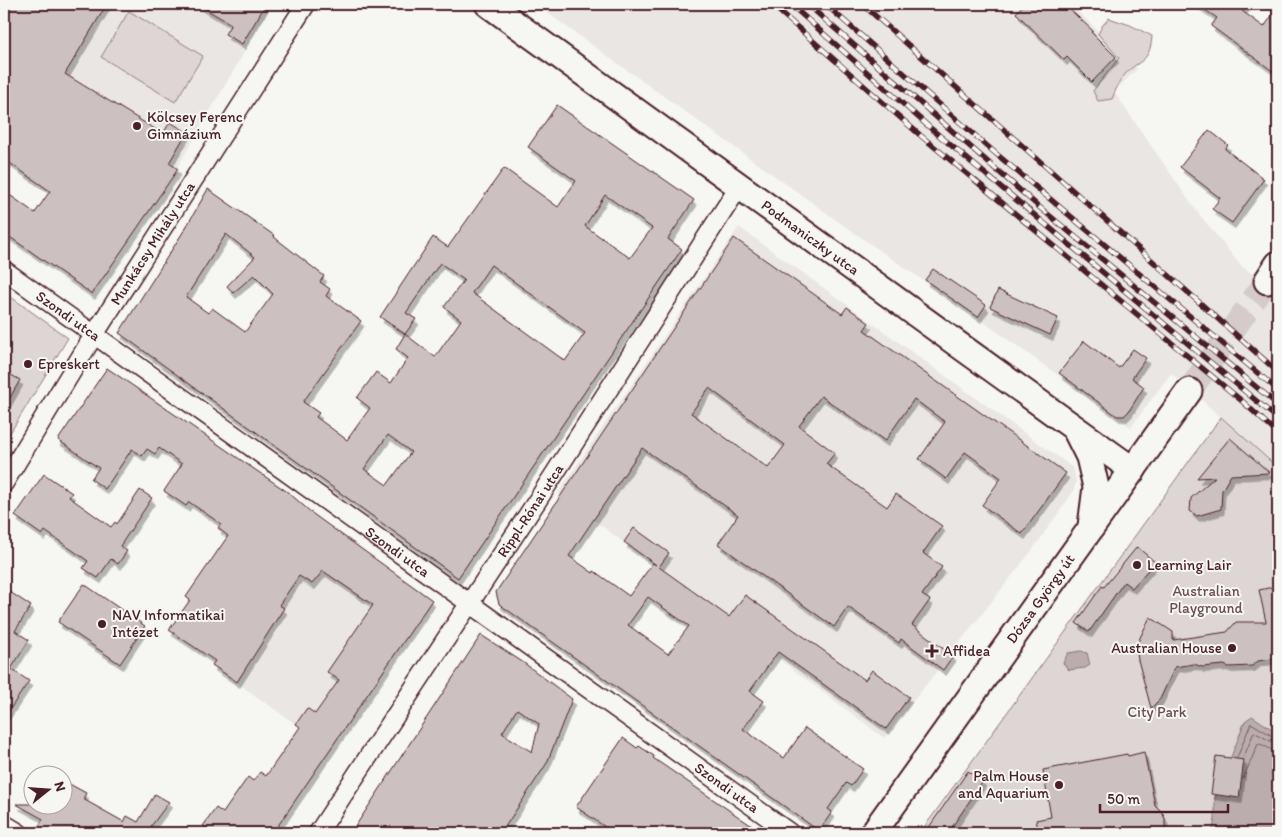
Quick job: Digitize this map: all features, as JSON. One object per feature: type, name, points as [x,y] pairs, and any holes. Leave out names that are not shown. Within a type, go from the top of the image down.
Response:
[{"type":"street","name":"Munkácsy Mihály utca","points":[[4,483],[94,335],[306,4]]},
{"type":"street","name":"Podmaniczky utca","points":[[488,4],[740,185],[924,321],[1134,470]]},
{"type":"street","name":"Rippl-Rónai utca","points":[[318,833],[548,485],[740,185]]},
{"type":"street","name":"Szondi utca","points":[[4,270],[790,833]]},
{"type":"street","name":"Dózsa György út","points":[[873,833],[1190,391]]},
{"type":"street","points":[[1075,428],[1089,457],[1096,487],[1090,531]]},
{"type":"street","points":[[4,824],[19,833]]},
{"type":"shaded area","name":"Kölcsey Ferenc Gimnázium","points":[[62,4],[272,4],[164,190],[12,84]]},
{"type":"shaded area","points":[[535,4],[1070,4],[1137,69],[1114,92],[1195,209],[1240,265],[1278,292],[1278,468],[1171,373],[1131,427],[856,234]]},
{"type":"shaded area","points":[[739,227],[1073,468],[1076,483],[1073,492],[1033,549],[884,738],[558,493]]},
{"type":"shaded area","points":[[313,514],[432,600],[331,749],[212,665]]},
{"type":"green space","points":[[129,11],[203,56],[175,102],[101,57]]},
{"type":"green space","points":[[1109,18],[1130,25],[1152,36],[1151,46],[1142,61],[1123,77],[1112,99],[1098,101],[1093,91],[1119,58],[1098,34]]},
{"type":"green space","name":"Epreskert","points":[[4,292],[68,338],[4,443]]},
{"type":"green space","name":"City Park","points":[[1221,417],[1278,468],[1278,833],[920,833]]},
{"type":"water","points":[[1081,651],[1087,653],[1090,665],[1085,668],[1069,670],[1063,663],[1068,653]]},
{"type":"water","points":[[1252,716],[1278,733],[1278,833],[1212,833],[1215,819],[1215,798],[1245,721]]},
{"type":"building","points":[[11,4],[107,4],[65,74],[163,134],[170,122],[187,132],[169,163],[178,169],[92,294],[4,233],[4,191],[35,213],[50,191],[4,159],[4,15]]},
{"type":"building","points":[[197,4],[266,4],[242,44],[225,34],[231,24]]},
{"type":"building","points":[[1024,4],[1064,4],[1093,31],[1091,32],[1116,57],[1092,82],[1067,57],[1064,60],[1016,13]]},
{"type":"building","points":[[1196,4],[1248,4],[1242,11],[1264,27],[1278,7],[1278,75],[1211,26],[1217,18]]},
{"type":"building","points":[[557,105],[694,200],[668,239],[682,249],[458,578],[119,333],[208,189],[275,236],[324,276],[320,282],[330,289],[326,296],[361,321],[303,402],[319,413],[316,417],[347,440],[370,408],[357,398],[376,372],[391,383],[408,358],[396,349],[405,334],[380,317],[433,237],[448,247],[504,168],[558,207],[576,181],[528,147]],"holes":[[[605,195],[652,228],[630,258],[585,226]],[[226,234],[255,257],[227,286],[233,293],[254,275],[273,294],[245,332],[212,308],[208,313],[186,297]],[[440,263],[464,280],[444,307],[461,320],[435,357],[405,334],[416,319],[406,313]],[[491,265],[585,333],[565,361],[472,293]],[[388,435],[411,452],[387,485],[364,469]]]},
{"type":"building","points":[[1209,130],[1228,145],[1225,149],[1264,179],[1232,223],[1212,209],[1220,198],[1180,167]]},
{"type":"building","points":[[734,238],[842,314],[847,307],[869,323],[864,330],[1066,473],[1022,534],[982,505],[1001,478],[965,452],[946,479],[919,459],[945,422],[914,399],[885,441],[821,396],[799,426],[835,453],[826,464],[887,507],[896,494],[942,526],[923,553],[942,567],[922,595],[930,600],[912,625],[953,656],[943,670],[901,639],[899,643],[848,607],[834,627],[718,544],[738,515],[642,448],[569,556],[629,596],[653,563],[656,565],[624,542],[634,528],[669,553],[659,567],[729,617],[745,595],[865,680],[872,670],[909,697],[886,729],[778,652],[750,691],[764,701],[743,729],[784,758],[805,728],[863,769],[851,786],[846,783],[828,809],[832,812],[819,831],[499,604],[496,592]],"holes":[[[709,388],[785,445],[768,468],[691,413]],[[648,597],[689,626],[668,654],[628,625]]]},
{"type":"building","points":[[933,269],[986,305],[978,317],[925,280]]},
{"type":"building","points":[[998,290],[1058,318],[1050,335],[990,307]]},
{"type":"building","points":[[1084,341],[1119,368],[1133,349],[1146,358],[1132,378],[1144,387],[1124,416],[1117,416],[1059,373]]},
{"type":"building","points":[[107,368],[289,493],[313,514],[432,600],[273,833],[213,833],[203,826],[216,808],[223,813],[248,777],[253,781],[260,772],[266,776],[300,727],[296,724],[307,708],[315,714],[339,680],[327,672],[373,605],[323,571],[312,584],[299,576],[279,605],[284,608],[237,682],[212,665],[215,661],[169,630],[190,600],[186,597],[228,536],[218,528],[221,524],[189,502],[186,506],[164,491],[182,464],[159,448],[155,454],[147,449],[142,456],[132,449],[105,489],[91,479],[99,468],[58,440]]},
{"type":"building","points":[[4,371],[20,380],[4,408]]},
{"type":"building","points":[[1230,438],[1270,473],[1231,475],[1222,490],[1221,509],[1197,516],[1190,511],[1191,498],[1215,477],[1197,478]]},
{"type":"building","points":[[44,474],[72,493],[69,497],[111,527],[115,522],[117,524],[140,490],[152,498],[120,546],[127,551],[118,564],[111,559],[98,578],[83,568],[88,561],[45,531],[42,535],[15,516]]},
{"type":"building","points":[[1137,547],[1155,562],[1132,588],[1124,582],[1089,632],[1076,623],[1102,586],[1104,587]]},
{"type":"building","name":"NAV Informatikai Intézet","points":[[84,584],[145,626],[120,664],[58,622]]},
{"type":"building","points":[[1278,586],[1278,658],[1258,661],[1252,666],[1229,667],[1224,665],[1202,667],[1194,664],[1175,667],[1160,699],[1151,708],[1136,646],[1150,617],[1173,632],[1173,640],[1227,632],[1236,622],[1266,622],[1259,590]]},
{"type":"building","points":[[4,588],[31,606],[15,631],[29,640],[11,669],[29,681],[4,718]]},
{"type":"building","points":[[481,635],[524,663],[572,699],[547,763],[501,833],[351,833]],"holes":[[[517,709],[539,724],[532,752],[502,733]]]},
{"type":"building","points":[[623,738],[637,748],[639,746],[654,756],[653,758],[752,826],[744,833],[614,833],[576,807]]},
{"type":"building","name":"Palm House and Aquarium","points":[[1144,752],[1155,805],[1162,812],[1165,819],[1162,833],[1039,833],[1036,820],[1051,817],[1043,770]]},
{"type":"building","points":[[1216,756],[1244,760],[1239,798],[1211,794]]},
{"type":"building","points":[[968,771],[983,781],[948,833],[925,833]]},
{"type":"building","points":[[72,785],[86,793],[83,799],[124,822],[127,816],[138,822],[155,794],[169,802],[149,829],[157,833],[35,833],[43,819],[34,814],[72,814]]},
{"type":"tunnel","points":[[1189,391],[1267,281]]},
{"type":"railway","points":[[771,4],[920,135],[1242,401],[1278,434]]},
{"type":"railway","points":[[790,4],[928,126],[1278,419]]},
{"type":"railway","points":[[807,4],[1038,206],[1278,405]]},
{"type":"railway","points":[[825,4],[994,152],[1278,390]]},
{"type":"railway","points":[[862,4],[1278,372]]},
{"type":"place","name":"Kölcsey Ferenc Gimnázium","points":[[137,126]]},
{"type":"place","name":"Epreskert","points":[[28,364]]},
{"type":"place","name":"Learning Lair","points":[[1137,565]]},
{"type":"place","name":"NAV Informatikai Intézet","points":[[102,624]]},
{"type":"place","name":"Australian House","points":[[1232,648]]},
{"type":"place","name":"Affidea","points":[[932,651]]},
{"type":"place","name":"Palm House and Aquarium","points":[[1059,785]]},
{"type":"park label","name":"Australian Playground","points":[[1206,600]]}]
